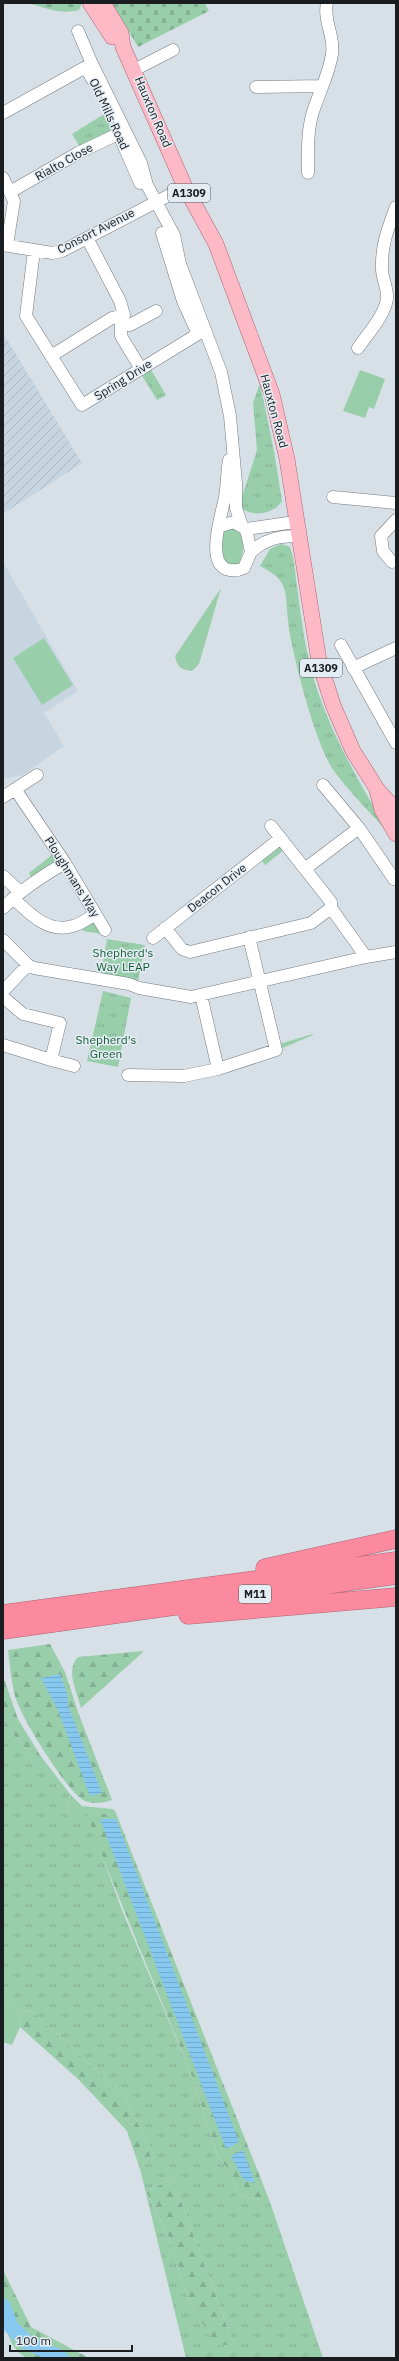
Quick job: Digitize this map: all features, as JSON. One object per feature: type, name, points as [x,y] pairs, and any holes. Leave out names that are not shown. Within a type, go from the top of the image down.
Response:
[{"type":"highway","name":"M11","points":[[176,1591],[221,1577],[396,1539]]},
{"type":"highway","name":"M11","points":[[3,1614],[396,1561]]},
{"type":"highway","name":"M11","points":[[3,1630],[396,1575]]},
{"type":"highway","name":"M11","points":[[114,1615],[149,1619],[396,1597]]},
{"type":"main road","name":"Hauxton Road","points":[[90,3],[112,38],[123,47]]},
{"type":"main road","name":"Hauxton Road","points":[[103,3],[121,33],[123,47],[185,187],[216,244],[272,394],[287,459],[319,661],[339,722],[377,789]]},
{"type":"main road","name":"A1309","points":[[377,789],[395,809]]},
{"type":"main road","name":"A1309","points":[[377,789],[382,810],[396,834]]},
{"type":"street","points":[[308,173],[309,131],[322,86],[331,64],[333,52],[332,35],[325,14],[327,3]]},
{"type":"street","points":[[78,31],[92,64],[141,163],[147,186],[174,236],[180,264],[214,352],[225,391],[236,483],[236,508],[244,527],[251,552]]},
{"type":"street","points":[[134,70],[173,50]]},
{"type":"street","name":"Old Mills Road","points":[[3,113],[86,67],[140,183]]},
{"type":"street","points":[[256,87],[322,86]]},
{"type":"street","name":"Rialto Close","points":[[10,192],[78,153],[118,134]]},
{"type":"street","points":[[3,178],[14,201],[5,245]]},
{"type":"street","name":"Consort Avenue","points":[[5,245],[52,253],[62,251],[155,201],[185,187]]},
{"type":"street","points":[[358,348],[382,314],[387,298],[386,285],[382,270],[382,244],[396,207]]},
{"type":"street","name":"Spring Drive","points":[[34,251],[26,316],[82,405],[198,334],[183,301],[162,233]]},
{"type":"street","points":[[87,238],[120,301],[122,320],[121,336],[141,369]]},
{"type":"street","points":[[51,356],[112,318],[122,320],[130,325],[156,311]]},
{"type":"street","points":[[231,440],[220,526],[216,535],[218,561],[222,567],[231,571],[241,569],[246,565],[251,552],[262,542],[283,536],[297,529]]},
{"type":"street","points":[[333,497],[396,503]]},
{"type":"street","points":[[392,562],[383,551],[381,536],[396,520]]},
{"type":"street","points":[[220,526],[234,522],[244,527],[297,529]]},
{"type":"street","points":[[341,645],[396,743]]},
{"type":"street","points":[[353,668],[396,648]]},
{"type":"street","points":[[3,797],[37,774]]},
{"type":"street","points":[[323,785],[359,828],[394,879]]},
{"type":"street","name":"Ploughmans Way","points":[[15,789],[65,863],[105,930]]},
{"type":"street","points":[[271,826],[306,868],[331,902],[331,908],[366,956]]},
{"type":"street","points":[[306,868],[359,828]]},
{"type":"street","name":"Deacon Drive","points":[[153,938],[281,838]]},
{"type":"street","points":[[3,908],[16,895],[35,880],[65,863]]},
{"type":"street","points":[[3,876],[16,895],[40,922],[61,927],[73,926],[96,914]]},
{"type":"street","points":[[166,928],[182,949],[190,952],[310,922],[331,908]]},
{"type":"street","points":[[128,1075],[154,1077],[184,1076],[218,1069],[276,1050],[249,937]]},
{"type":"street","points":[[3,940],[28,965],[91,979],[129,984],[139,988],[185,998],[366,956],[396,952]]},
{"type":"street","points":[[3,991],[28,965]]},
{"type":"street","points":[[200,995],[218,1069]]},
{"type":"street","points":[[3,997],[23,1014],[60,1023],[51,1060]]},
{"type":"street","points":[[3,1045],[74,1066]]},
{"type":"shaded area","points":[[3,333],[82,463],[3,514]]},
{"type":"shaded area","points":[[3,562],[78,691],[44,713],[64,746],[23,775],[3,779]]},
{"type":"green space","points":[[28,3],[82,3],[79,10],[66,12]]},
{"type":"green space","points":[[112,3],[205,3],[209,11],[138,47]]},
{"type":"green space","points":[[104,114],[111,128],[110,133],[80,147],[72,134]]},
{"type":"green space","points":[[150,368],[166,395],[157,400],[141,374]]},
{"type":"green space","points":[[360,370],[385,379],[374,409],[369,407],[365,418],[343,411]]},
{"type":"green space","points":[[260,383],[274,451],[282,501],[274,509],[264,513],[253,513],[242,509],[242,497],[257,450],[253,403]]},
{"type":"green space","points":[[232,527],[239,530],[243,548],[242,557],[238,566],[231,567],[224,561],[221,537],[225,530]]},
{"type":"green space","points":[[281,544],[290,547],[293,557],[301,619],[308,656],[322,703],[331,726],[353,770],[390,835],[338,776],[332,768],[321,746],[302,687],[292,647],[284,588],[277,577],[270,571],[260,566],[270,549]]},
{"type":"green space","points":[[221,588],[199,664],[192,671],[182,669],[178,665],[175,656]]},
{"type":"green space","points":[[44,638],[73,685],[42,705],[13,658]]},
{"type":"green space","points":[[279,846],[284,850],[265,865],[262,861]]},
{"type":"green space","points":[[53,854],[57,859],[55,863],[31,877],[29,873]]},
{"type":"green space","points":[[94,921],[102,934],[83,931],[81,926]]},
{"type":"green space","name":"Shepherd's Way LEAP","points":[[107,939],[145,945],[138,981],[101,974]]},
{"type":"green space","name":"Shepherd's Green","points":[[103,991],[131,998],[118,1067],[87,1061]]},
{"type":"green space","points":[[313,1035],[280,1049],[279,1044]]},
{"type":"green space","points":[[50,1644],[65,1672],[78,1712],[112,1800],[101,1803],[90,1803],[83,1800],[75,1793],[44,1752],[25,1719],[15,1696],[12,1685],[8,1650]]},
{"type":"green space","points":[[143,1651],[81,1708],[72,1675],[72,1668],[78,1657]]},
{"type":"green space","points":[[3,1676],[18,1719],[40,1755],[32,1756],[6,1726],[3,1719]]},
{"type":"green space","points":[[3,1719],[6,1726],[32,1756],[40,1755],[70,1794],[67,1815],[81,1807],[85,1810],[122,1910],[191,2074],[218,2156],[229,2171],[238,2195],[270,2202],[323,2358],[186,2358],[140,2169],[153,2152],[123,2095],[32,2012],[13,2008],[3,2000]],"holes":[[[173,2179],[234,2345],[215,2345],[186,2294],[168,2235],[146,2191]]]},
{"type":"green space","points":[[70,1794],[82,1806],[113,1809],[116,1813],[92,1814],[86,1817],[85,1810],[67,1815]]},
{"type":"green space","points":[[116,1813],[270,2202],[238,2195],[229,2171],[218,2156],[191,2074],[86,1817],[92,1814]]},
{"type":"green space","points":[[3,2000],[13,2008],[32,2012],[23,2012],[19,2018],[20,2027],[12,2045],[3,2042]]},
{"type":"green space","points":[[23,2012],[32,2012],[123,2095],[153,2152],[140,2169],[127,2131],[79,2080],[20,2027],[19,2019]]},
{"type":"green space","points":[[173,2179],[234,2345],[215,2346],[186,2294],[168,2235],[146,2191]]},
{"type":"green space","points":[[3,2270],[31,2327],[89,2358],[30,2358],[25,2357],[17,2351],[7,2330],[3,2305]]},
{"type":"water","points":[[60,1674],[67,1693],[68,1705],[102,1793],[90,1796],[58,1710],[41,1678]]},
{"type":"water","points":[[100,1819],[116,1819],[239,2142],[226,2149]]},
{"type":"water","points":[[243,2150],[255,2183],[244,2180],[231,2156]]},
{"type":"waterway","points":[[3,2306],[11,2327],[27,2342],[61,2358]]}]
